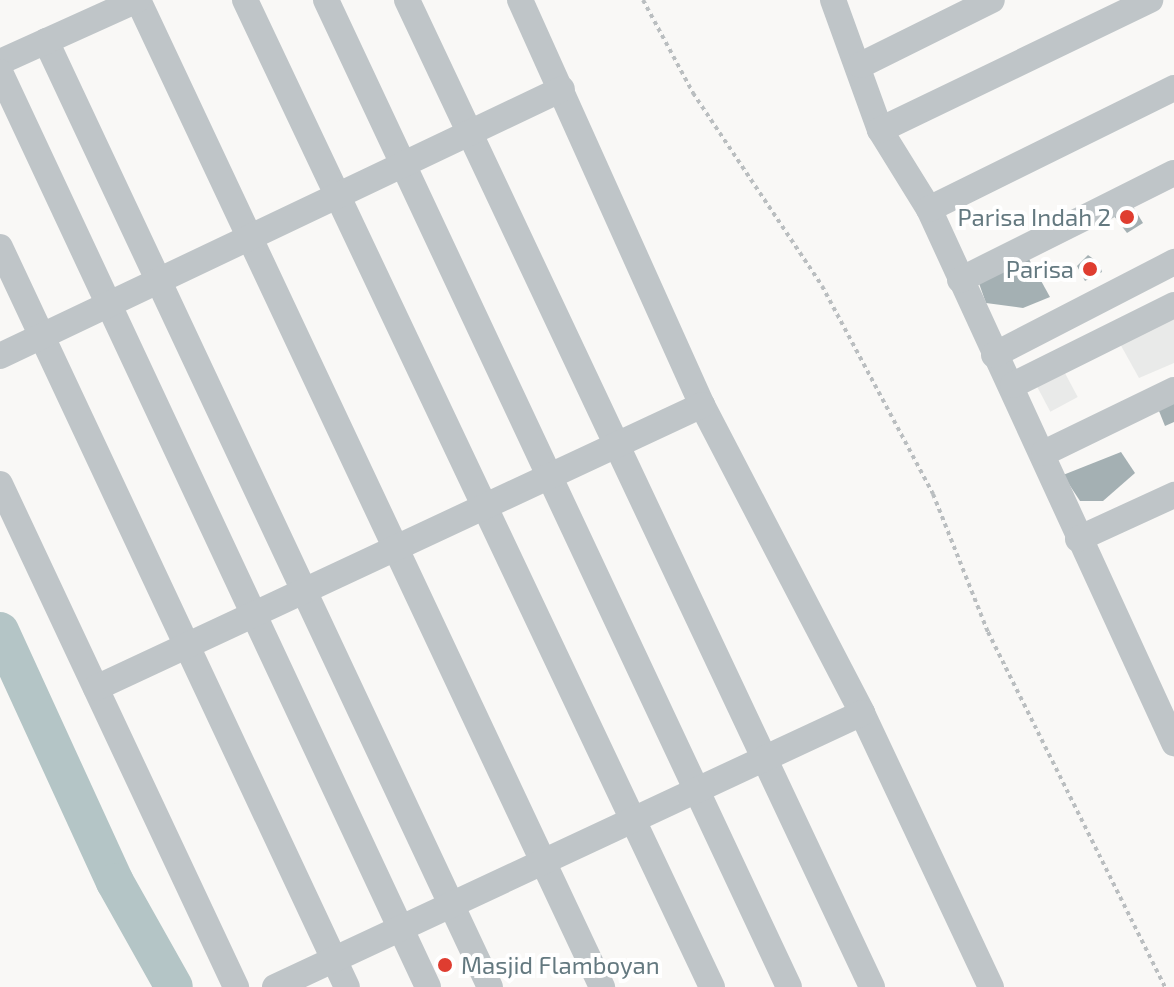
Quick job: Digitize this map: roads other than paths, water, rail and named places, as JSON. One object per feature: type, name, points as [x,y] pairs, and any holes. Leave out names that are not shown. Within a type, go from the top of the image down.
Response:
[{"type":"street","points":[[0,62],[137,0],[602,987]]},
{"type":"street","points":[[245,0],[712,987]]},
{"type":"street","points":[[326,0],[789,987]]},
{"type":"street","points":[[407,0],[872,987]]},
{"type":"street","points":[[520,0],[702,405],[862,713],[991,987]]},
{"type":"street","points":[[833,0],[861,65],[880,130],[929,209],[994,355],[1013,385],[1044,453],[1078,539],[1166,703],[1174,743]]},
{"type":"street","points":[[861,65],[992,0]]},
{"type":"street","points":[[880,130],[1150,0]]},
{"type":"street","points":[[46,41],[490,987]]},
{"type":"street","points":[[0,72],[428,987]]},
{"type":"street","points":[[929,209],[1174,88]]},
{"type":"street","points":[[0,356],[339,198],[562,89]]},
{"type":"street","points":[[960,280],[1174,173]]},
{"type":"street","points":[[0,247],[347,987]]},
{"type":"street","points":[[994,355],[1174,262]]},
{"type":"street","points":[[1013,385],[1174,305]]},
{"type":"street","points":[[1044,453],[1174,390]]},
{"type":"street","points":[[96,688],[702,405]]},
{"type":"street","points":[[0,484],[236,987]]},
{"type":"street","points":[[1078,539],[1174,495]]},
{"type":"street","points":[[275,987],[862,713]]},
{"type":"waterway","points":[[0,631],[115,882],[174,987]]},
{"type":"place","name":"Parisa Indah 2","points":[[1127,217]]},
{"type":"place","name":"Parisa","points":[[1090,269]]},
{"type":"place","name":"Masjid Flamboyan","points":[[445,965]]}]
